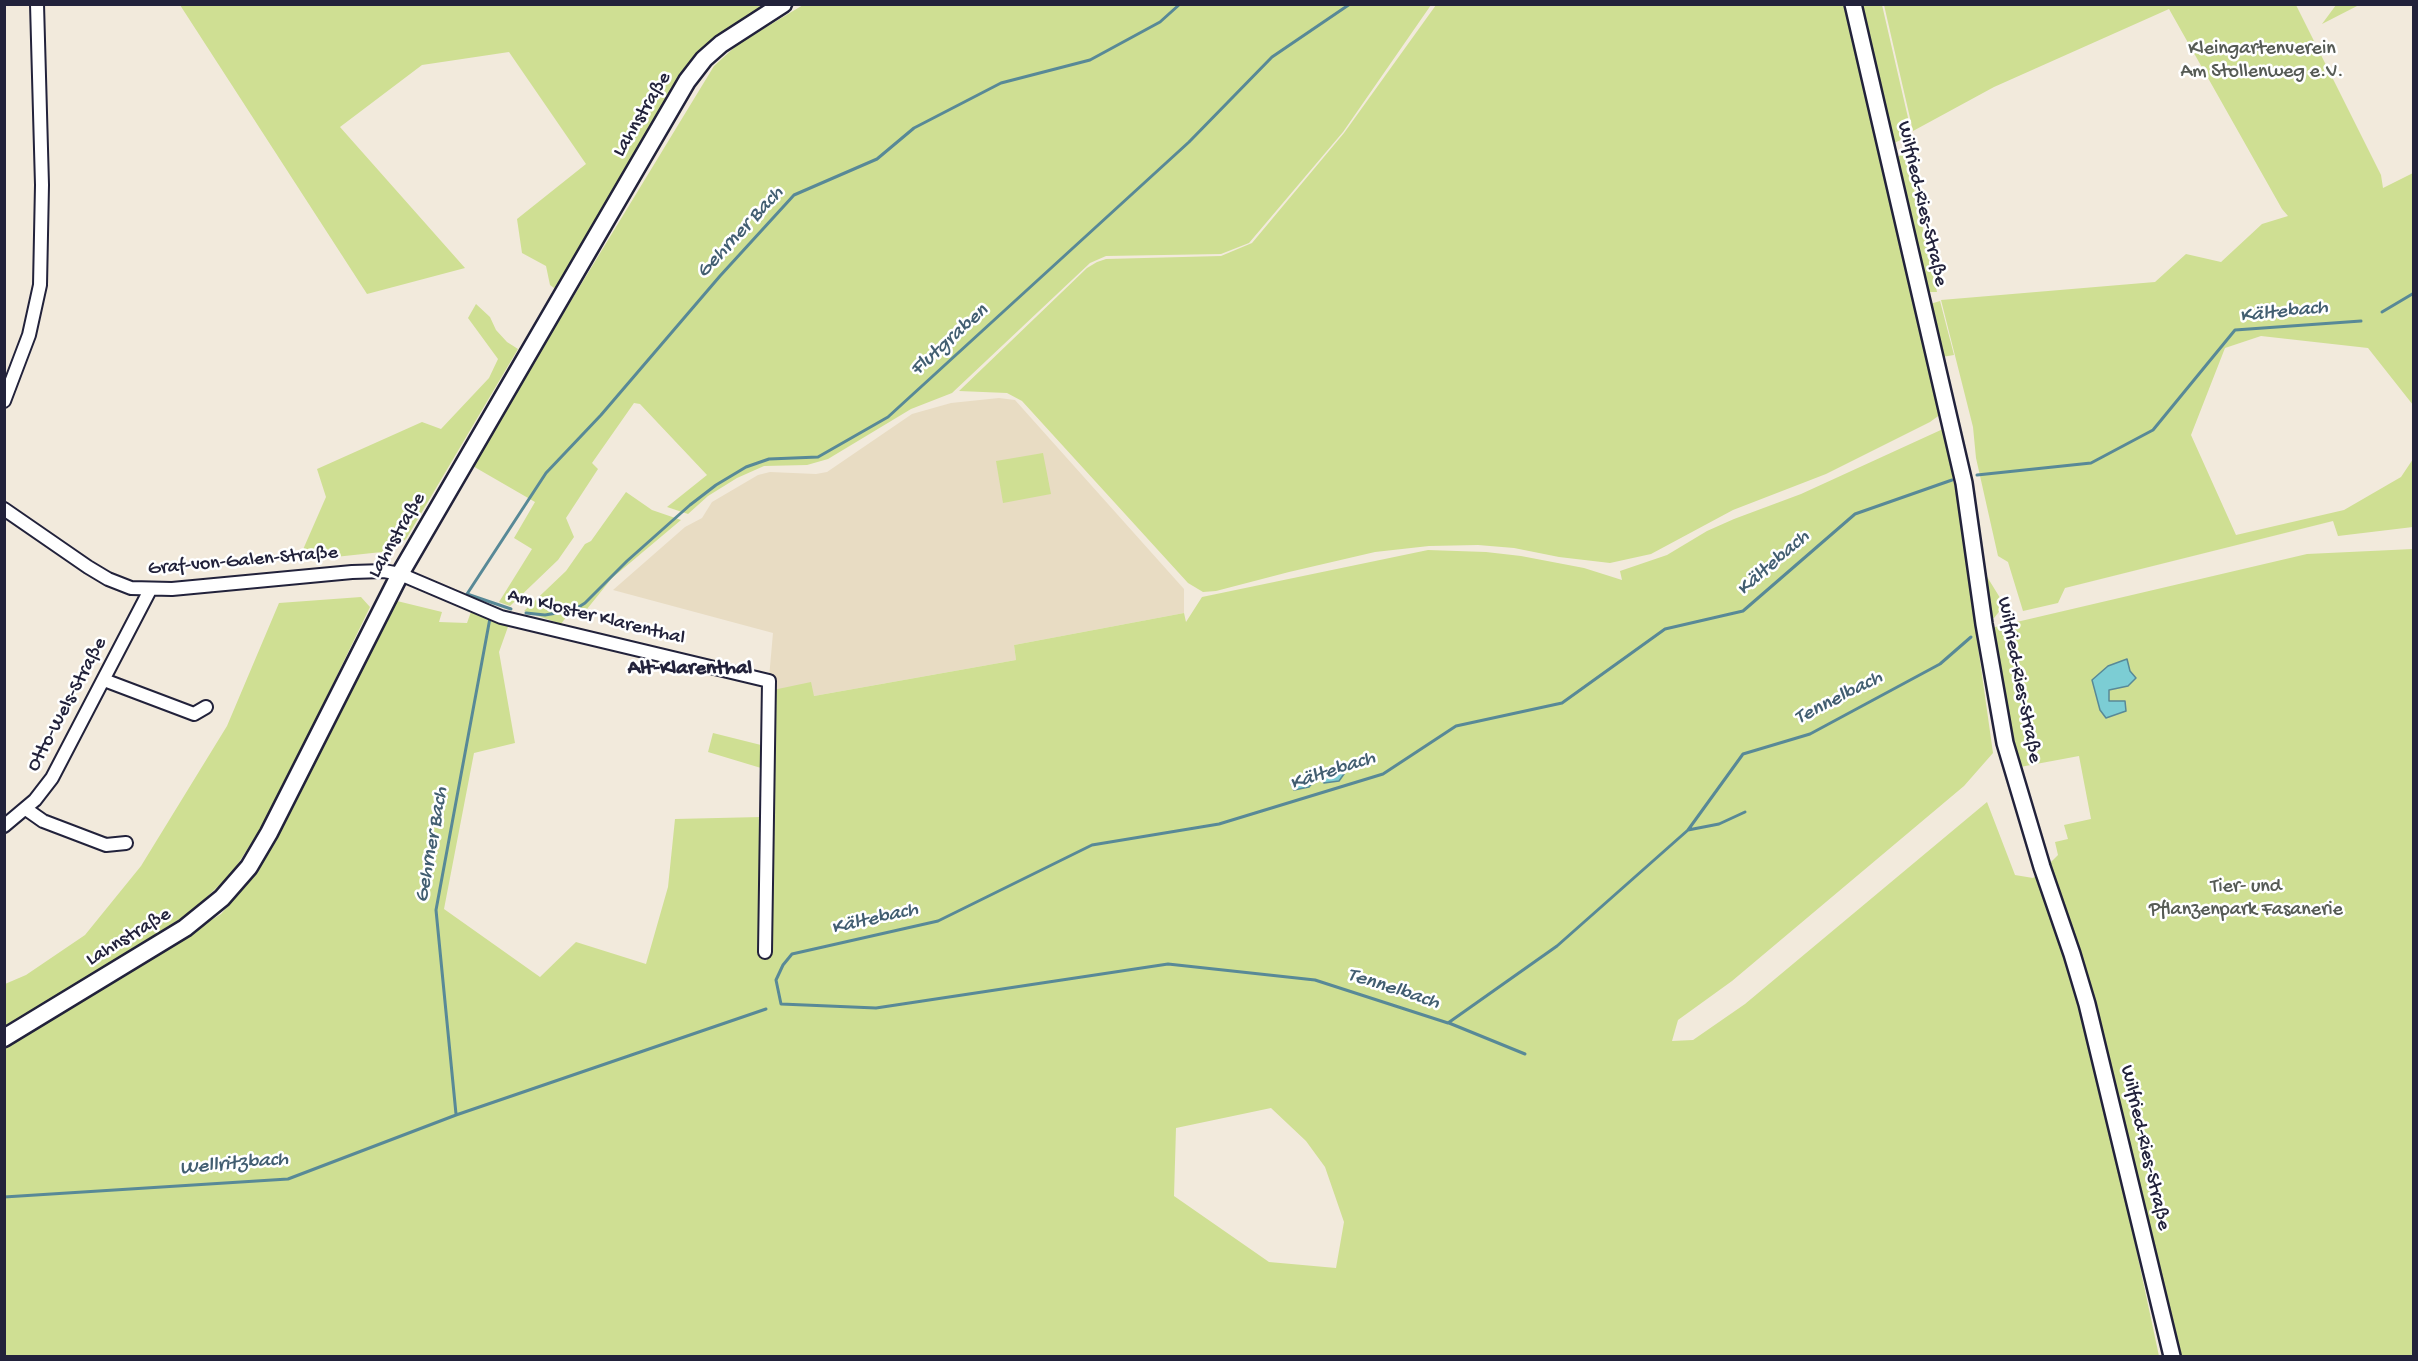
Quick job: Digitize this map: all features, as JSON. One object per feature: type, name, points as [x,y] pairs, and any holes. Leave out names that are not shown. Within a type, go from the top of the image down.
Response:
[{"type":"main road","name":"Lahnstraße","points":[[4,1038],[185,928],[210,909],[233,887],[249,867],[269,833],[399,574],[687,81],[704,59],[721,44],[783,4]]},
{"type":"street","points":[[4,401],[29,336],[40,285],[42,185],[37,4]]},
{"type":"street","name":"Wilfried-Ries-Straße","points":[[1853,4],[1964,483],[1984,624],[2005,742],[2042,867],[2087,1004],[2172,1356]]},
{"type":"street","name":"Graf-von-Galen-Straße","points":[[4,510],[108,579],[131,588],[150,590],[352,572],[384,571],[399,574]]},
{"type":"street","name":"Am Kloster Klarenthal","points":[[399,574],[501,616],[769,681],[765,952]]},
{"type":"street","name":"Otto-Wels-Straße","points":[[4,826],[26,809],[56,772],[150,590]]},
{"type":"street","points":[[104,680],[194,714],[206,707]]},
{"type":"street","points":[[26,809],[43,821],[106,845],[126,843]]},
{"type":"shaded area","points":[[999,398],[1015,400],[1184,589],[1184,613],[1014,645],[1016,660],[814,696],[773,690],[769,678],[773,633],[613,590],[685,527],[702,518],[712,502],[758,475],[770,472],[816,474],[827,472],[912,414],[951,403]]},
{"type":"green space","points":[[1846,4],[1941,414],[1930,422],[1826,474],[1733,510],[1651,554],[1610,563],[1559,557],[1514,548],[1478,545],[1429,546],[1375,552],[1216,591],[1203,592],[1188,583],[1022,401],[1007,393],[959,391],[1087,268],[1097,262],[1106,259],[1221,256],[1252,243],[1344,133],[1436,5]]},
{"type":"green space","points":[[180,5],[769,5],[710,45],[558,286],[554,288],[550,285],[546,266],[522,253],[517,219],[586,164],[509,52],[422,65],[340,127],[465,268],[367,294]]},
{"type":"green space","points":[[803,5],[1431,5],[1343,132],[1249,243],[1221,254],[1106,256],[1090,263],[952,393],[911,409],[828,459],[807,465],[764,466],[737,478],[708,496],[688,514],[667,507],[707,475],[640,404],[634,403],[592,463],[598,469],[566,518],[574,537],[558,560],[510,606],[499,602],[532,549],[514,538],[535,502],[471,465],[714,66],[738,44]]},
{"type":"green space","points":[[1861,5],[1882,5],[1912,135],[1894,143]]},
{"type":"green space","name":"Kleingartenverein Am Stollenweg e.V.","points":[[1884,5],[2296,5],[2381,175],[2383,188],[2413,173],[2413,405],[2368,348],[2261,336],[2225,348],[2191,435],[2236,535],[2344,510],[2401,477],[2413,459],[2413,527],[2338,536],[2333,521],[2065,588],[2058,603],[2023,611],[2008,562],[1998,556],[1976,458],[1973,427],[1941,300],[2155,282],[2186,254],[2221,262],[2262,224],[2288,216],[2169,9],[1994,87],[1913,131]]},
{"type":"green space","points":[[2336,5],[2359,5],[2322,24]]},
{"type":"green space","points":[[1906,153],[1937,292],[1929,292],[1897,157]]},
{"type":"green space","points":[[1940,301],[1954,355],[1942,357],[1930,304]]},
{"type":"green space","points":[[476,304],[490,317],[496,330],[507,342],[518,349],[406,539],[391,551],[298,561],[326,497],[317,469],[422,422],[441,429],[489,378],[498,359],[468,318]]},
{"type":"green space","points":[[1943,429],[1969,559],[1974,618],[1993,753],[1964,786],[1732,981],[1678,1020],[1672,1041],[1693,1040],[1745,1004],[1987,802],[2015,875],[2033,878],[2040,872],[2087,1019],[2159,1356],[5,1356],[5,1048],[221,914],[258,872],[397,601],[442,612],[439,622],[467,623],[472,609],[509,624],[499,652],[515,743],[474,753],[444,909],[540,977],[576,942],[646,964],[668,887],[675,819],[761,817],[760,860],[773,690],[811,682],[814,696],[1016,660],[1014,645],[1184,613],[1186,622],[1202,597],[1428,550],[1521,556],[1584,568],[1622,580],[1620,571],[1667,555],[1707,531],[1801,494]],"holes":[[[1271,1108],[1306,1141],[1325,1167],[1344,1222],[1336,1268],[1269,1262],[1174,1196],[1176,1128]]]},
{"type":"green space","points":[[1043,453],[1051,494],[1003,503],[996,461]]},
{"type":"green space","points":[[626,492],[652,510],[681,520],[612,578],[587,609],[573,608],[561,624],[524,611],[566,571]]},
{"type":"green space","name":"Tier- und Pflanzenpark Fasanerie","points":[[2413,549],[2413,1356],[2177,1356],[2094,999],[2050,863],[2058,855],[2055,842],[2068,839],[2064,825],[2091,819],[2079,756],[2020,767],[1991,628],[2307,554]]},
{"type":"green space","points":[[1981,567],[2002,601],[2002,608],[1994,618],[1989,617]]},
{"type":"green space","points":[[361,597],[370,607],[270,814],[232,873],[191,912],[5,1028],[5,984],[26,975],[85,935],[141,866],[227,726],[279,603]]},
{"type":"green space","points":[[713,733],[761,745],[761,768],[708,752]]},
{"type":"water","points":[[2127,659],[2130,671],[2136,678],[2128,686],[2109,690],[2109,701],[2125,701],[2126,711],[2106,718],[2100,710],[2092,680],[2108,666]]},
{"type":"water","points":[[1334,769],[1344,774],[1339,781],[1324,783],[1320,777]]},
{"type":"water","points":[[1305,776],[1314,781],[1309,787],[1294,790],[1291,784]]},
{"type":"waterway","name":"Gehrner Bach","points":[[511,609],[467,594],[546,473],[601,415],[720,276],[794,195],[877,159],[914,128],[1001,83],[1090,60],[1160,22],[1180,4]]},
{"type":"waterway","name":"Flutgraben","points":[[526,613],[545,615],[574,610],[585,603],[627,561],[690,505],[716,485],[746,467],[769,459],[818,457],[888,417],[1189,142],[1272,57],[1350,4]]},
{"type":"waterway","name":"Kältebach","points":[[2382,312],[2414,293]]},
{"type":"waterway","name":"Kältebach","points":[[1977,475],[2091,463],[2153,430],[2235,330],[2361,321]]},
{"type":"waterway","name":"Tennelbach","points":[[1952,480],[1855,514],[1743,611],[1665,629],[1562,703],[1456,726],[1383,774],[1219,824],[1092,845],[938,921],[792,954],[783,965],[776,980],[781,1004],[876,1008],[1168,964],[1315,980],[1448,1023],[1557,946],[1688,830],[1743,754],[1810,734],[1940,664],[1971,637]]},
{"type":"waterway","name":"Gehrner Bach","points":[[456,1114],[436,910],[490,618]]},
{"type":"waterway","points":[[1688,830],[1719,824],[1745,812]]},
{"type":"waterway","name":"Wellritzbach","points":[[4,1197],[288,1179],[456,1115],[766,1009]]},
{"type":"waterway","points":[[1449,1023],[1525,1054]]},
{"type":"district","name":"Alt-Klarenthal","points":[[690,670]]}]
